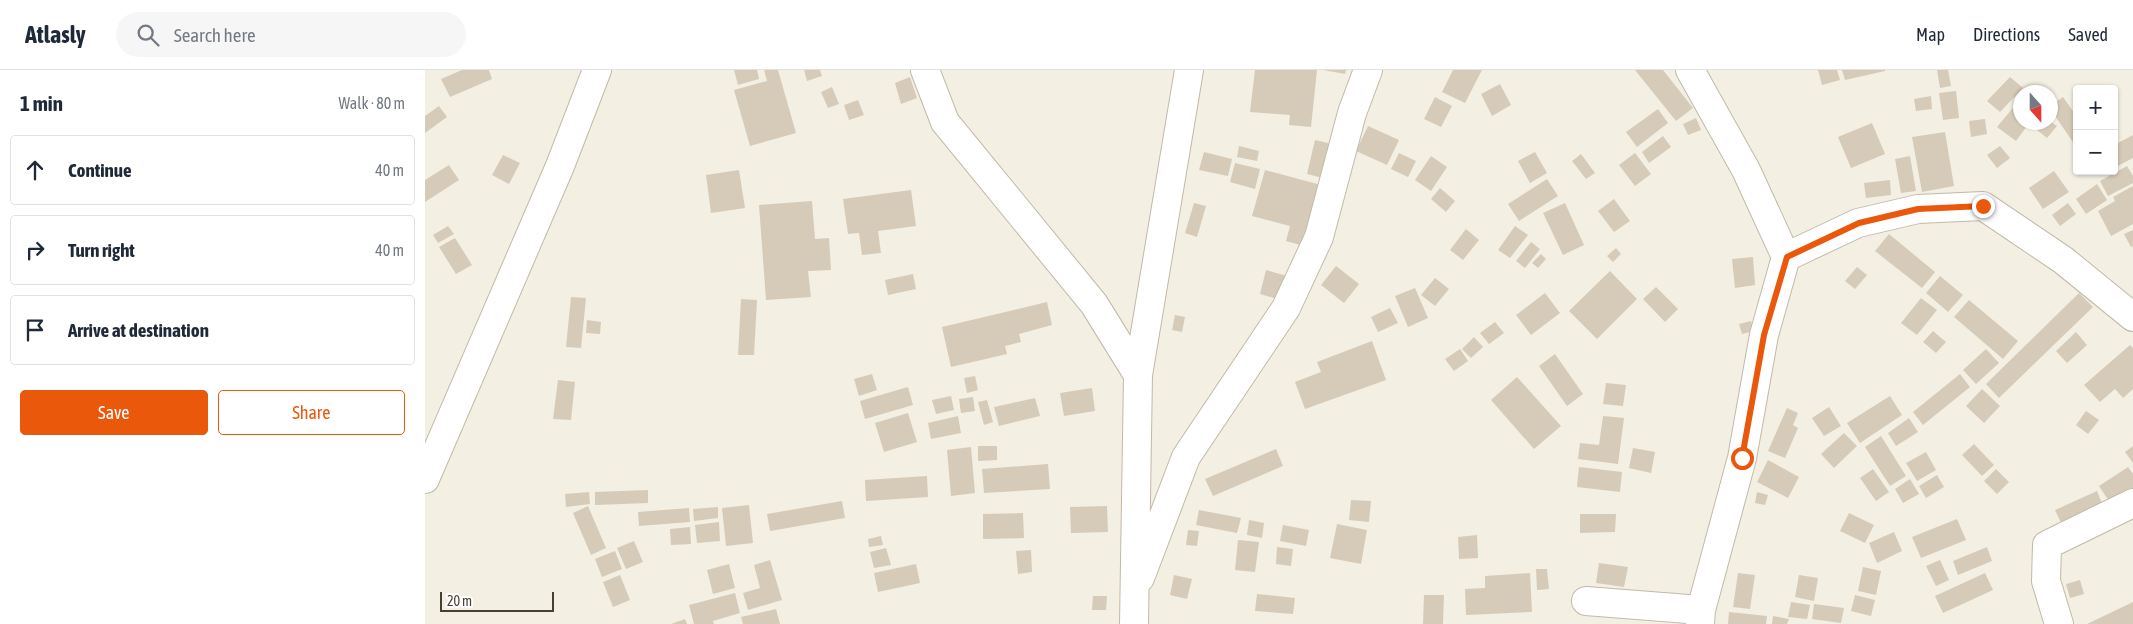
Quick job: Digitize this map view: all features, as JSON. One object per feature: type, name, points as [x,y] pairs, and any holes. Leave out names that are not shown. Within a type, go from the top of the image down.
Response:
[{"type":"street","points":[[425,479],[560,166],[597,70]]},
{"type":"street","points":[[925,70],[945,122],[1094,304],[1138,375]]},
{"type":"street","points":[[1134,624],[1138,375],[1189,70]]},
{"type":"street","points":[[1133,597],[1186,457],[1286,308],[1319,237],[1352,113],[1368,70]]},
{"type":"street","points":[[1586,601],[1700,617],[1742,458],[1764,335],[1787,257],[1746,170],[1691,70]]},
{"type":"street","points":[[1787,257],[1859,223],[1918,209],[1983,206],[2063,260],[2133,317]]},
{"type":"street","points":[[2059,624],[2046,581],[2047,545],[2133,503]]},
{"type":"building","points":[[462,70],[489,70],[492,79],[450,97],[441,79]]},
{"type":"building","points":[[734,70],[757,70],[759,79],[738,85]]},
{"type":"building","points":[[764,70],[778,70],[796,133],[750,146],[734,90],[767,81]]},
{"type":"building","points":[[804,70],[820,70],[822,76],[807,81]]},
{"type":"building","points":[[1255,70],[1317,70],[1311,127],[1289,125],[1290,115],[1250,112]]},
{"type":"building","points":[[1323,70],[1346,70],[1345,74]]},
{"type":"building","points":[[1453,70],[1482,70],[1465,103],[1442,92]]},
{"type":"building","points":[[1635,70],[1663,70],[1693,108],[1676,121]]},
{"type":"building","points":[[1818,70],[1837,70],[1840,80],[1822,85]]},
{"type":"building","points":[[1842,70],[1885,70],[1885,71],[1845,80]]},
{"type":"building","points":[[1937,70],[1948,70],[1951,86],[1940,88]]},
{"type":"building","points":[[910,77],[917,98],[901,104],[895,83]]},
{"type":"building","points":[[2010,77],[2019,85],[2013,85],[2013,98],[2000,112],[1987,101]]},
{"type":"building","points":[[1500,84],[1511,105],[1492,116],[1481,94]]},
{"type":"building","points":[[832,87],[839,104],[828,108],[821,92]]},
{"type":"building","points":[[1956,91],[1959,118],[1943,120],[1939,93]]},
{"type":"building","points":[[1931,96],[1932,109],[1916,111],[1914,99]]},
{"type":"building","points":[[1435,97],[1452,106],[1441,127],[1424,119]]},
{"type":"building","points":[[2063,97],[2073,111],[2073,142],[2058,120],[2058,100]]},
{"type":"building","points":[[858,100],[864,115],[849,120],[844,105]]},
{"type":"building","points":[[439,106],[447,117],[425,133],[425,116]]},
{"type":"building","points":[[2013,108],[2013,130],[2024,130],[2016,141],[1997,127]]},
{"type":"building","points":[[1658,109],[1668,123],[1637,147],[1626,132]]},
{"type":"building","points":[[1696,118],[1701,130],[1688,135],[1683,124]]},
{"type":"building","points":[[1985,119],[1987,134],[1971,137],[1969,121]]},
{"type":"building","points":[[1872,123],[1885,154],[1851,168],[1838,137]]},
{"type":"building","points":[[1368,126],[1399,140],[1387,165],[1356,151]]},
{"type":"building","points":[[2037,130],[2054,130],[2047,138]]},
{"type":"building","points":[[1945,132],[1954,186],[1922,192],[1912,137]]},
{"type":"building","points":[[2133,135],[2133,158],[2118,166],[2118,143]]},
{"type":"building","points":[[1663,136],[1671,147],[1649,163],[1642,152]]},
{"type":"building","points":[[1315,140],[1332,144],[1323,178],[1307,174]]},
{"type":"building","points":[[1239,146],[1259,151],[1257,161],[1237,157]]},
{"type":"building","points":[[2000,146],[2010,158],[1997,168],[1987,155]]},
{"type":"building","points":[[1204,152],[1232,159],[1228,176],[1199,170]]},
{"type":"building","points":[[1535,152],[1547,173],[1530,183],[1518,161]]},
{"type":"building","points":[[1399,153],[1416,161],[1408,177],[1391,169]]},
{"type":"building","points":[[1635,153],[1651,174],[1635,186],[1619,165]]},
{"type":"building","points":[[1581,154],[1595,173],[1586,179],[1572,161]]},
{"type":"building","points":[[503,155],[520,163],[509,184],[492,175]]},
{"type":"building","points":[[1431,156],[1447,167],[1431,191],[1415,180]]},
{"type":"building","points":[[1910,156],[1916,191],[1901,193],[1895,159]]},
{"type":"building","points":[[1235,163],[1260,169],[1255,189],[1230,182]]},
{"type":"building","points":[[449,165],[459,180],[425,202],[425,180]]},
{"type":"building","points":[[2127,166],[2133,176],[2133,183],[2108,196],[2100,181],[2111,175],[2118,175],[2118,171]]},
{"type":"building","points":[[739,170],[745,208],[711,213],[706,175]]},
{"type":"building","points":[[1265,170],[1321,185],[1304,246],[1286,241],[1290,226],[1252,216]]},
{"type":"building","points":[[2054,171],[2069,192],[2043,209],[2029,188]]},
{"type":"building","points":[[1547,179],[1558,196],[1519,221],[1508,204]]},
{"type":"building","points":[[1890,180],[1891,195],[1866,198],[1864,183]]},
{"type":"building","points":[[2097,184],[2107,200],[2086,214],[2076,199]]},
{"type":"building","points":[[2133,186],[2133,224],[2111,236],[2098,211],[2115,201],[2113,197]]},
{"type":"building","points":[[1440,188],[1455,201],[1446,212],[1431,199]]},
{"type":"building","points":[[911,190],[916,226],[878,231],[881,253],[862,255],[859,233],[848,234],[843,199]]},
{"type":"building","points":[[1614,199],[1630,221],[1614,232],[1598,211]]},
{"type":"building","points":[[812,201],[815,239],[829,238],[831,270],[808,271],[811,297],[766,300],[759,205]]},
{"type":"building","points":[[1194,203],[1206,206],[1197,237],[1185,233]]},
{"type":"building","points":[[1565,203],[1584,245],[1563,255],[1543,213]]},
{"type":"building","points":[[2068,203],[2076,214],[2060,226],[2052,215]]},
{"type":"building","points":[[448,226],[454,234],[438,243],[433,235]]},
{"type":"building","points":[[1515,226],[1528,235],[1510,258],[1498,250]]},
{"type":"building","points":[[1466,229],[1479,240],[1463,260],[1450,250]]},
{"type":"building","points":[[2133,230],[2133,246],[2131,247],[2124,234]]},
{"type":"building","points":[[1889,234],[1935,272],[1922,288],[1875,251]]},
{"type":"building","points":[[455,238],[472,265],[456,274],[439,247]]},
{"type":"building","points":[[1531,242],[1540,249],[1525,268],[1516,261]]},
{"type":"building","points":[[1616,248],[1621,254],[1613,262],[1607,256]]},
{"type":"building","points":[[1541,254],[1546,259],[1538,268],[1532,263]]},
{"type":"building","points":[[1753,257],[1755,285],[1735,288],[1732,259]]},
{"type":"building","points":[[1336,266],[1359,284],[1344,303],[1321,285]]},
{"type":"building","points":[[1857,267],[1867,275],[1855,289],[1845,281]]},
{"type":"building","points":[[1266,270],[1287,276],[1281,300],[1260,294]]},
{"type":"building","points":[[1610,271],[1637,299],[1597,339],[1569,311]]},
{"type":"building","points":[[913,274],[916,289],[888,295],[885,280]]},
{"type":"building","points":[[1940,276],[1963,295],[1948,312],[1926,293]]},
{"type":"building","points":[[1435,278],[1449,289],[1435,306],[1421,295]]},
{"type":"building","points":[[1656,287],[1678,309],[1665,322],[1643,299]]},
{"type":"building","points":[[1415,288],[1428,318],[1408,327],[1395,296]]},
{"type":"building","points":[[1545,293],[1560,313],[1531,335],[1516,315]]},
{"type":"building","points":[[2079,293],[2093,307],[1999,398],[1986,384]]},
{"type":"building","points":[[571,297],[586,298],[581,348],[566,347]]},
{"type":"building","points":[[1921,298],[1937,310],[1917,335],[1901,323]]},
{"type":"building","points":[[741,299],[757,300],[754,355],[738,355]]},
{"type":"building","points":[[1969,300],[2018,341],[2003,359],[1954,317]]},
{"type":"building","points":[[1047,302],[1052,325],[1019,334],[1021,342],[1005,346],[1007,354],[951,367],[942,327]]},
{"type":"building","points":[[1390,308],[1398,323],[1378,332],[1371,317]]},
{"type":"building","points":[[1175,315],[1185,317],[1182,332],[1172,330]]},
{"type":"building","points":[[587,320],[601,322],[600,334],[586,333]]},
{"type":"building","points":[[1751,321],[1754,331],[1742,334],[1739,324]]},
{"type":"building","points":[[1495,322],[1504,333],[1489,344],[1480,333]]},
{"type":"building","points":[[1933,331],[1946,342],[1936,353],[1923,342]]},
{"type":"building","points":[[2076,332],[2087,345],[2067,363],[2056,351]]},
{"type":"building","points":[[1474,337],[1483,347],[1471,358],[1462,349]]},
{"type":"building","points":[[1372,341],[1386,380],[1305,409],[1295,382],[1321,372],[1317,362]]},
{"type":"building","points":[[2130,345],[2133,348],[2133,389],[2123,398],[2115,389],[2100,402],[2084,385]]},
{"type":"building","points":[[1460,349],[1468,361],[1454,371],[1445,359]]},
{"type":"building","points":[[1986,349],[1999,363],[1976,384],[1963,370]]},
{"type":"building","points":[[1555,354],[1583,394],[1567,406],[1539,366]]},
{"type":"building","points":[[872,374],[877,390],[859,396],[854,379]]},
{"type":"building","points":[[1960,374],[1970,387],[1923,425],[1913,412]]},
{"type":"building","points":[[975,376],[978,390],[967,393],[964,378]]},
{"type":"building","points":[[1517,377],[1561,426],[1534,449],[1491,400]]},
{"type":"building","points":[[558,380],[575,382],[571,420],[553,419]]},
{"type":"building","points":[[1606,383],[1626,385],[1623,406],[1603,404]]},
{"type":"building","points":[[908,387],[913,405],[865,419],[860,401]]},
{"type":"building","points":[[1092,388],[1095,411],[1064,416],[1060,393]]},
{"type":"building","points":[[1982,389],[2000,406],[1984,423],[1966,406]]},
{"type":"building","points":[[951,396],[954,410],[936,414],[932,400]]},
{"type":"building","points":[[1890,396],[1902,415],[1860,443],[1847,423]]},
{"type":"building","points":[[973,397],[975,411],[961,413],[959,399]]},
{"type":"building","points":[[1035,398],[1040,416],[999,426],[994,407]]},
{"type":"building","points":[[987,400],[993,422],[984,425],[978,402]]},
{"type":"building","points":[[1829,407],[1841,426],[1824,436],[1812,418]]},
{"type":"building","points":[[1787,408],[1798,413],[1793,425],[1798,428],[1785,458],[1768,451]]},
{"type":"building","points":[[2086,411],[2099,420],[2088,434],[2076,425]]},
{"type":"building","points":[[908,413],[917,442],[884,452],[875,423]]},
{"type":"building","points":[[958,416],[961,433],[931,439],[928,423]]},
{"type":"building","points":[[1603,416],[1624,418],[1618,464],[1578,459],[1580,443],[1599,445]]},
{"type":"building","points":[[1909,418],[1918,432],[1896,446],[1888,433]]},
{"type":"building","points":[[1844,433],[1857,446],[1834,468],[1821,454]]},
{"type":"building","points":[[1881,436],[1906,476],[1890,486],[1865,447]]},
{"type":"building","points":[[1974,444],[1994,465],[1982,476],[1962,455]]},
{"type":"building","points":[[978,446],[997,446],[997,460],[978,461]]},
{"type":"building","points":[[2133,446],[2133,463],[2125,452]]},
{"type":"building","points":[[971,447],[975,493],[951,496],[947,450]]},
{"type":"building","points":[[1633,448],[1655,452],[1651,473],[1629,468]]},
{"type":"building","points":[[1276,449],[1283,466],[1213,496],[1205,479]]},
{"type":"building","points":[[1926,452],[1936,470],[1917,481],[1906,463]]},
{"type":"building","points":[[1768,460],[1799,477],[1788,498],[1757,482]]},
{"type":"building","points":[[1048,464],[1050,489],[984,493],[982,469]]},
{"type":"building","points":[[1579,467],[1622,472],[1620,492],[1577,487]]},
{"type":"building","points":[[2128,467],[2133,474],[2133,489],[2111,504],[2099,486]]},
{"type":"building","points":[[1873,469],[1889,492],[1876,501],[1860,478]]},
{"type":"building","points":[[1996,469],[2009,482],[1997,494],[1984,481]]},
{"type":"building","points":[[1937,475],[1944,487],[1926,498],[1919,486]]},
{"type":"building","points":[[927,476],[928,497],[866,501],[865,480]]},
{"type":"building","points":[[1910,479],[1919,494],[1903,503],[1895,489]]},
{"type":"building","points":[[648,490],[648,503],[595,505],[595,492]]},
{"type":"building","points":[[2097,491],[2103,506],[2061,523],[2055,510]]},
{"type":"building","points":[[589,492],[590,504],[566,507],[565,494]]},
{"type":"building","points":[[1757,492],[1768,495],[1765,505],[1755,503]]},
{"type":"building","points":[[1351,500],[1371,501],[1369,522],[1349,520]]},
{"type":"building","points":[[842,501],[845,518],[770,531],[767,514]]},
{"type":"building","points":[[749,505],[753,543],[726,546],[722,508]]},
{"type":"building","points":[[588,506],[606,548],[591,555],[573,513]]},
{"type":"building","points":[[1107,506],[1108,532],[1071,533],[1070,507]]},
{"type":"building","points":[[718,507],[718,518],[694,521],[693,509]]},
{"type":"building","points":[[689,508],[690,522],[639,526],[638,512]]},
{"type":"building","points":[[1199,510],[1241,518],[1237,533],[1196,525]]},
{"type":"building","points":[[1023,513],[1024,538],[983,539],[983,514]]},
{"type":"building","points":[[1849,513],[1874,525],[1865,543],[1840,531]]},
{"type":"building","points":[[1580,514],[1616,514],[1615,532],[1580,533]]},
{"type":"building","points":[[1957,519],[1966,540],[1921,558],[1912,537]]},
{"type":"building","points":[[1249,520],[1264,523],[1262,538],[1247,535]]},
{"type":"building","points":[[719,522],[720,541],[697,543],[695,525]]},
{"type":"building","points":[[1337,524],[1367,530],[1361,564],[1330,558]]},
{"type":"building","points":[[1283,525],[1309,530],[1306,546],[1280,541]]},
{"type":"building","points":[[690,527],[691,544],[671,545],[670,529]]},
{"type":"building","points":[[1188,530],[1199,531],[1197,546],[1186,545]]},
{"type":"building","points":[[1894,532],[1902,551],[1877,563],[1869,543]]},
{"type":"building","points":[[1477,535],[1478,558],[1459,559],[1458,537]]},
{"type":"building","points":[[881,536],[883,545],[869,547],[868,539]]},
{"type":"building","points":[[1238,540],[1259,542],[1255,572],[1235,570]]},
{"type":"building","points":[[634,541],[643,562],[626,569],[617,548]]},
{"type":"building","points":[[1277,547],[1293,549],[1291,566],[1276,564]]},
{"type":"building","points":[[1987,547],[1992,561],[1958,575],[1953,561]]},
{"type":"building","points":[[886,548],[891,565],[874,568],[870,552]]},
{"type":"building","points":[[1031,550],[1032,572],[1018,574],[1016,551]]},
{"type":"building","points":[[615,551],[622,569],[602,577],[595,559]]},
{"type":"building","points":[[770,560],[782,600],[748,610],[743,593],[760,588],[754,565]]},
{"type":"building","points":[[1940,560],[1949,580],[1936,586],[1926,566]]},
{"type":"building","points":[[1599,563],[1628,567],[1624,587],[1596,583]]},
{"type":"building","points":[[729,564],[735,588],[713,594],[707,570]]},
{"type":"building","points":[[916,564],[920,583],[878,592],[874,573]]},
{"type":"building","points":[[1863,567],[1881,571],[1876,595],[1858,591]]},
{"type":"building","points":[[1536,569],[1547,569],[1549,589],[1537,590]]},
{"type":"building","points":[[1530,573],[1532,612],[1466,615],[1465,589],[1485,588],[1485,576]]},
{"type":"building","points":[[1738,573],[1755,575],[1750,609],[1733,607]]},
{"type":"building","points":[[1985,573],[1993,590],[1943,613],[1935,596]]},
{"type":"building","points":[[620,575],[630,600],[613,607],[603,582]]},
{"type":"building","points":[[1174,575],[1192,579],[1187,599],[1170,595]]},
{"type":"building","points":[[1799,575],[1818,578],[1814,601],[1795,597]]},
{"type":"building","points":[[2080,580],[2084,594],[2070,598],[2066,584]]},
{"type":"building","points":[[735,593],[740,613],[713,621],[714,624],[694,624],[689,605]]},
{"type":"building","points":[[1257,594],[1295,598],[1293,614],[1255,611]]},
{"type":"building","points":[[1424,595],[1444,595],[1443,624],[1423,624]]},
{"type":"building","points":[[1855,595],[1875,600],[1871,616],[1851,611]]},
{"type":"building","points":[[1093,596],[1107,596],[1106,610],[1092,610]]},
{"type":"building","points":[[1791,602],[1810,605],[1807,619],[1788,617]]},
{"type":"building","points":[[2133,602],[2133,624],[2087,624]]},
{"type":"building","points":[[1814,604],[1844,608],[1841,623],[1812,619]]},
{"type":"building","points":[[776,609],[780,624],[743,624],[741,617]]},
{"type":"building","points":[[1729,612],[1767,616],[1766,624],[1728,624]]},
{"type":"building","points":[[1773,616],[1789,619],[1787,624],[1772,624]]},
{"type":"building","points":[[685,619],[687,624],[671,624]]},
{"type":"route","points":[[1742,458],[1764,335],[1787,257],[1859,223],[1918,209],[1983,206]]}]
